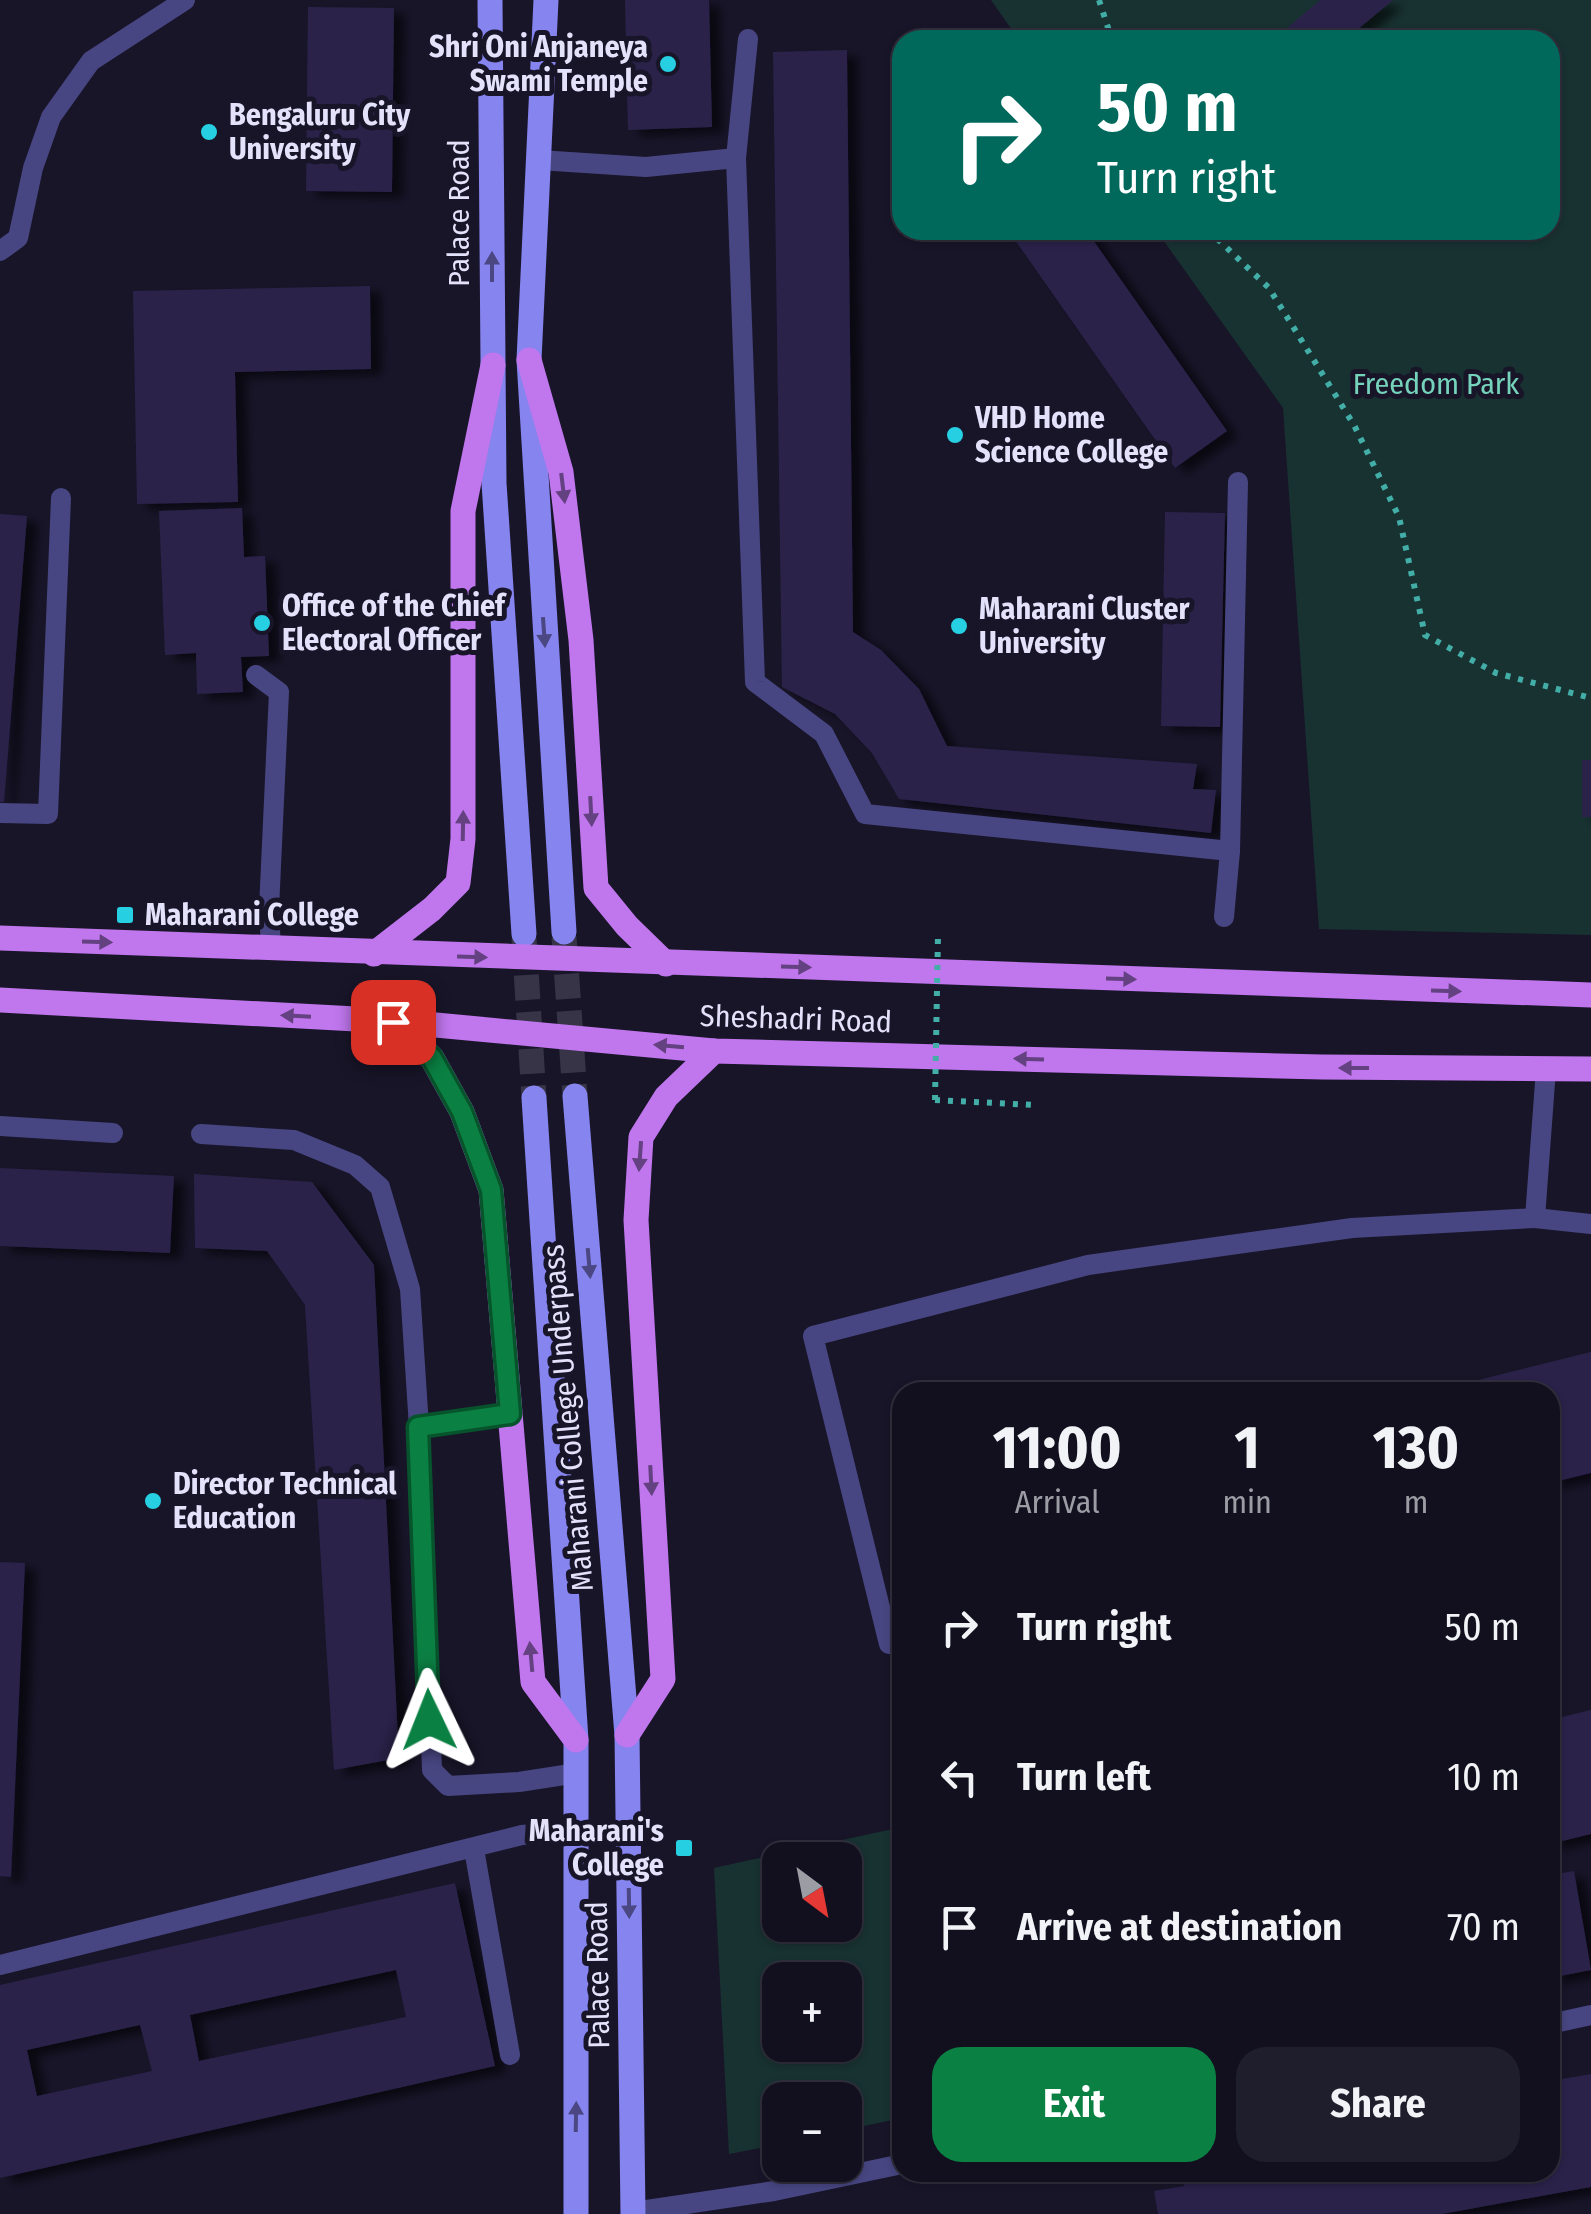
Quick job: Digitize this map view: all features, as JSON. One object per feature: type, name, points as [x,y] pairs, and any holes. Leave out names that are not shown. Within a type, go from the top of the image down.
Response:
[{"type":"main road","name":"Palace Road","points":[[490,0],[493,365]]},
{"type":"main road","points":[[546,0],[530,360],[564,932]]},
{"type":"main road","points":[[530,360],[561,472],[581,640],[596,888],[666,964]]},
{"type":"main road","points":[[493,365],[494,483],[524,934]]},
{"type":"main road","points":[[374,954],[432,909],[458,883],[463,839],[464,511],[493,365]]},
{"type":"main road","name":"Sheshadri Road","points":[[0,938],[1591,995]]},
{"type":"main road","name":"Sheshadri Road","points":[[0,1000],[393,1022],[714,1050],[1322,1068],[1591,1069]]},
{"type":"main road","points":[[393,1022],[432,1058],[462,1112],[491,1190],[533,1682],[576,1740]]},
{"type":"main road","points":[[626,1735],[663,1679],[636,1220],[641,1137],[666,1097],[714,1050]]},
{"type":"main road","name":"Maharani College Underpass","points":[[575,1096],[626,1735]]},
{"type":"main road","name":"Maharani College Underpass","points":[[534,1098],[576,1740]]},
{"type":"main road","name":"Palace Road","points":[[626,1735],[633,2213]]},
{"type":"main road","name":"Palace Road","points":[[576,1740],[576,2214]]},
{"type":"lane","points":[[0,251],[18,238],[33,168],[51,118],[92,61],[185,0]]},
{"type":"lane","points":[[748,39],[736,158],[755,682],[824,734],[865,814],[1230,850]]},
{"type":"lane","points":[[540,160],[646,167],[736,158]]},
{"type":"lane","points":[[1224,917],[1230,850],[1238,482]]},
{"type":"lane","points":[[0,812],[48,814],[61,498]]},
{"type":"lane","points":[[256,676],[279,692],[271,949]]},
{"type":"lane","points":[[1535,1218],[1546,1069]]},
{"type":"lane","points":[[0,1126],[113,1133]]},
{"type":"lane","points":[[201,1134],[294,1140],[355,1165],[380,1187],[410,1288],[432,1770],[448,1786],[519,1782],[576,1773]]},
{"type":"lane","points":[[889,1644],[813,1336],[1088,1265],[1352,1228],[1535,1218],[1591,1224]]},
{"type":"lane","points":[[418,1427],[510,1414]]},
{"type":"lane","points":[[0,1965],[522,1835],[576,1830]]},
{"type":"lane","points":[[474,1849],[510,2055]]},
{"type":"lane","points":[[1560,2022],[1591,2016]]},
{"type":"lane","points":[[633,2213],[774,2192],[892,2166]]},
{"type":"path","points":[[1098,0],[1108,30]]},
{"type":"path","points":[[1219,240],[1269,288],[1354,425],[1398,517],[1424,635],[1496,672],[1591,698]]},
{"type":"path","points":[[938,935],[935,1100],[1035,1105]]},
{"type":"green space","name":"Freedom Park","points":[[991,0],[1591,0],[1591,935],[1319,929],[1283,408],[1163,240],[1560,240],[1560,30],[1012,30]]},
{"type":"green space","points":[[892,1829],[892,2120],[862,2126],[862,2082],[762,2082],[762,2148],[729,2154],[714,1868],[762,1858],[762,1942],[862,1942],[862,1842],[833,1842]]},
{"type":"building","name":"Shri Oni Anjaneya Swami Temple","points":[[625,0],[709,0],[712,127],[628,130]]},
{"type":"building","points":[[1320,0],[1393,0],[1357,30],[1285,30]]},
{"type":"building","points":[[308,7],[394,8],[392,192],[306,191]]},
{"type":"building","points":[[847,50],[853,632],[881,650],[919,689],[947,746],[1197,764],[1193,789],[1216,790],[1211,833],[899,799],[872,753],[835,714],[782,687],[773,52]]},
{"type":"building","points":[[1015,240],[1093,240],[1227,431],[1175,468]]},
{"type":"building","points":[[370,286],[371,369],[235,372],[238,502],[137,504],[133,291]]},
{"type":"building","points":[[242,508],[244,557],[265,556],[269,656],[241,657],[243,692],[197,694],[196,653],[165,655],[159,511]]},
{"type":"building","points":[[1165,512],[1225,513],[1220,727],[1161,726]]},
{"type":"building","points":[[0,514],[27,516],[4,802],[0,802]]},
{"type":"building","points":[[1582,760],[1591,760],[1591,817],[1582,817]]},
{"type":"building","points":[[0,1168],[174,1176],[170,1253],[0,1246]]},
{"type":"building","points":[[194,1174],[312,1182],[374,1265],[399,1758],[334,1770],[305,1305],[267,1251],[195,1248]]},
{"type":"building","points":[[1591,1352],[1591,1473],[1560,1481],[1560,1382],[1470,1382]]},
{"type":"building","points":[[0,1562],[25,1563],[11,1877],[0,1876]]},
{"type":"building","points":[[1591,1710],[1591,1834],[1560,1842],[1560,1718]]},
{"type":"building","points":[[1574,1871],[1591,1970],[1560,1976],[1560,1873]]},
{"type":"building","points":[[455,1883],[495,2066],[0,2178],[0,1985]],"holes":[[[396,1970],[406,2017],[199,2061],[190,2015]],[[140,2025],[152,2071],[37,2096],[27,2050]]]},
{"type":"building","points":[[1591,2074],[1591,2187],[1442,2214],[1158,2214],[1154,2191],[1184,2186],[1183,2182],[1560,2182],[1560,2079]]},
{"type":"tunnel","points":[[564,937],[575,1096]]},
{"type":"tunnel","points":[[524,938],[534,1098]]},
{"type":"place","name":"Shri Oni Anjaneya Swami Temple","points":[[668,64]]},
{"type":"place","name":"Bengaluru City University","points":[[209,132]]},
{"type":"place","name":"VHD Home Science College","points":[[955,435]]},
{"type":"place","name":"Office of the Chief Electoral Officer","points":[[262,623]]},
{"type":"place","name":"Maharani Cluster University","points":[[959,626]]},
{"type":"place","name":"Maharani College","points":[[125,915]]},
{"type":"place","name":"Director Technical Education","points":[[153,1501]]},
{"type":"place","name":"Maharani's College","points":[[684,1848]]},
{"type":"route","points":[[393,1022],[432,1058],[462,1112],[491,1190],[510,1414],[418,1427],[429,1720]]}]
